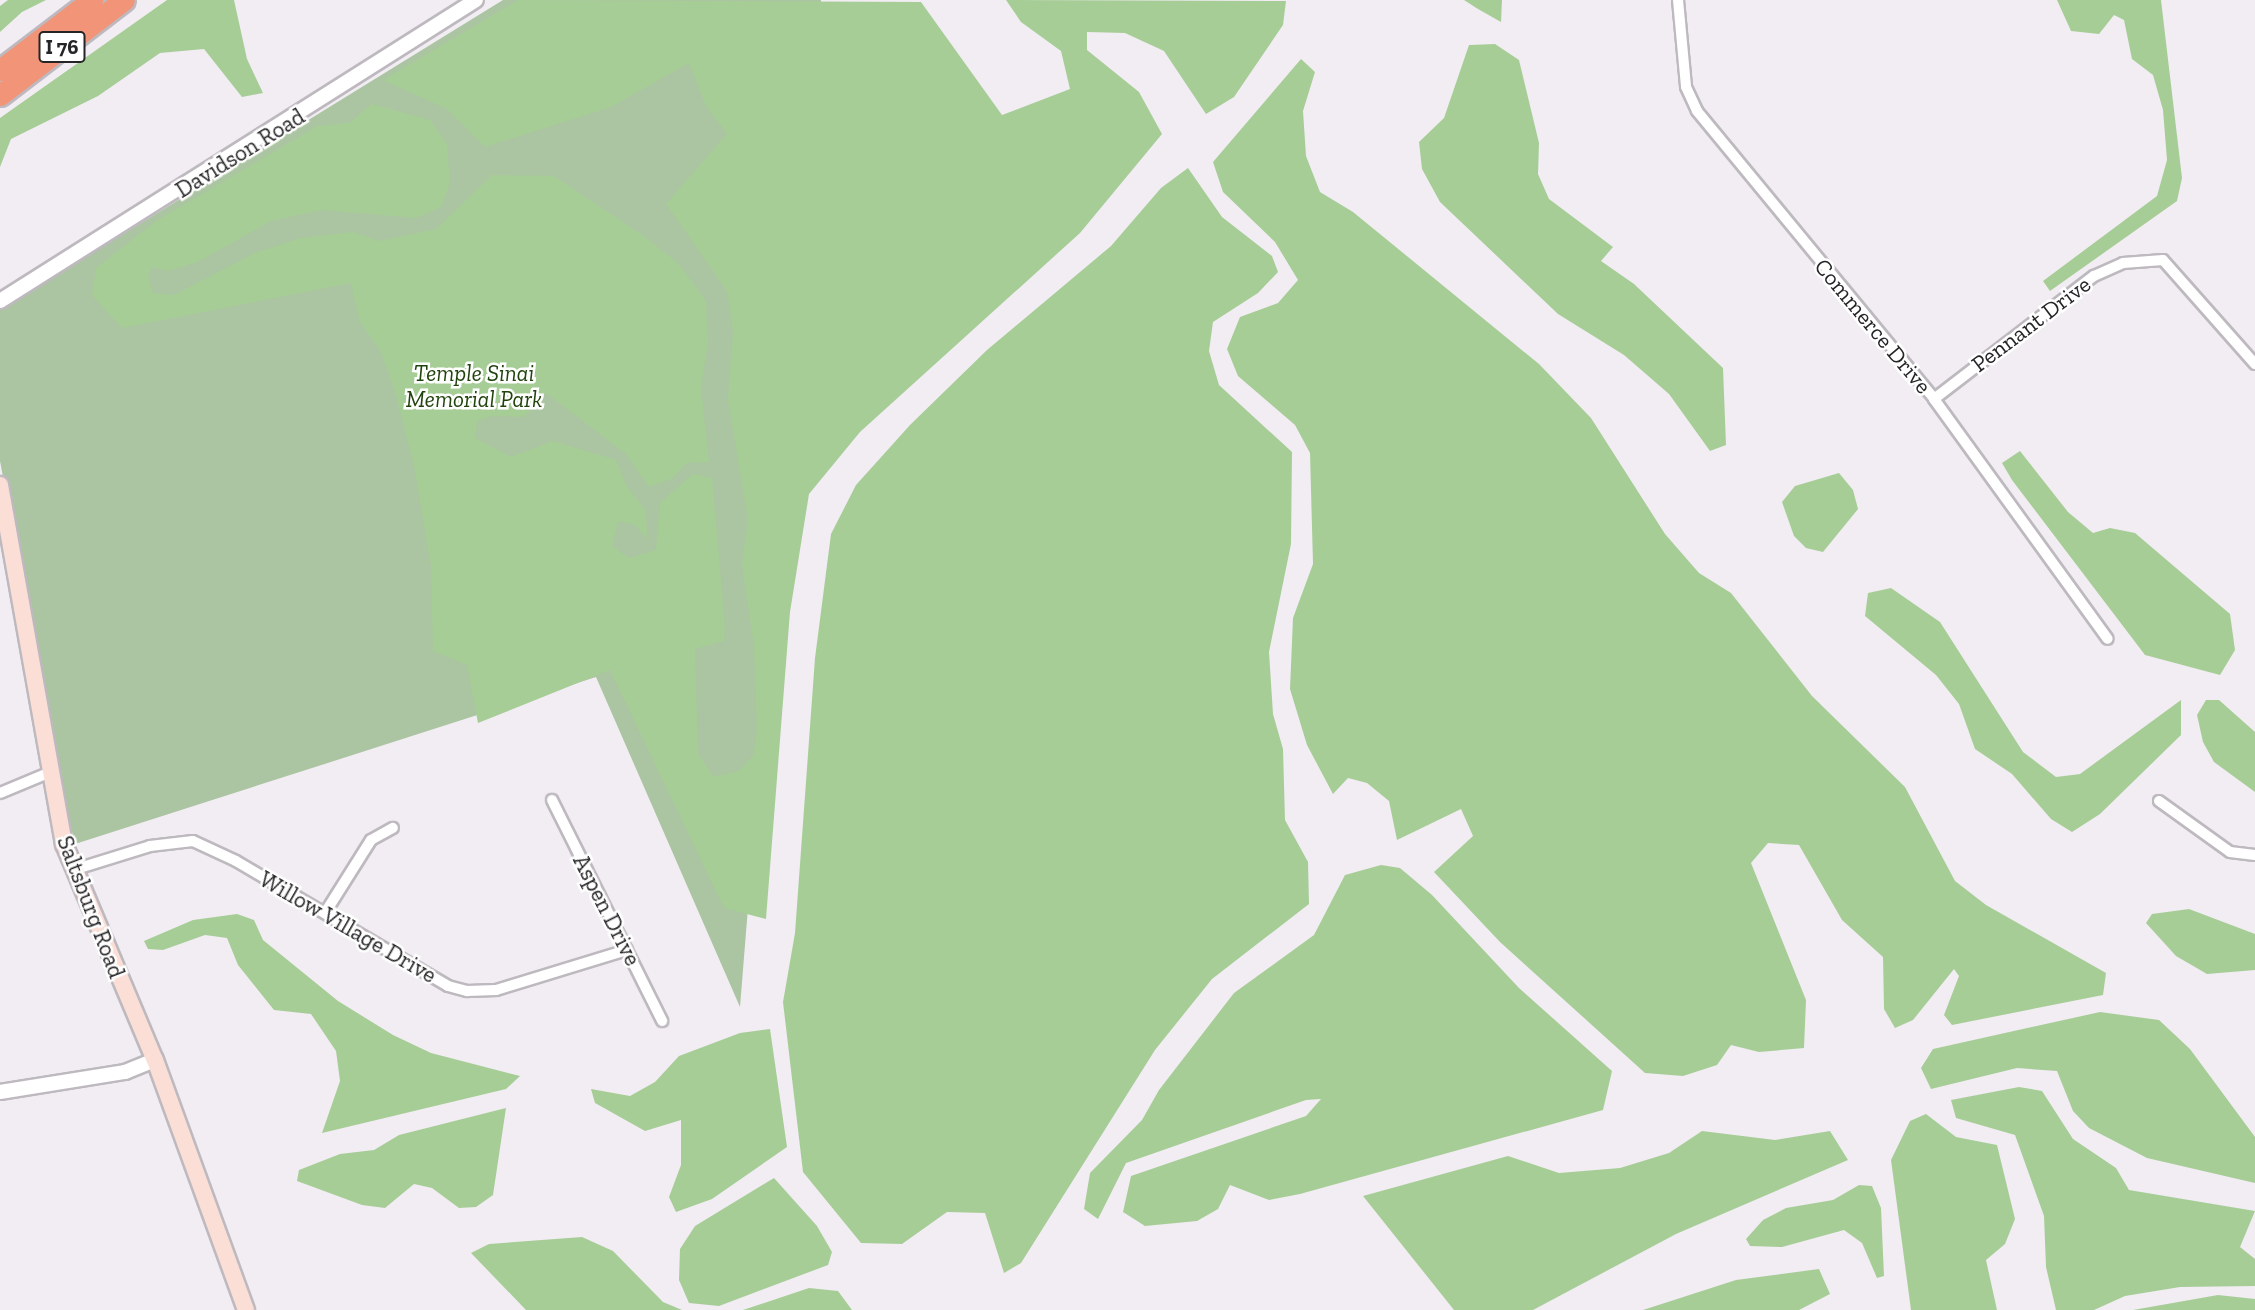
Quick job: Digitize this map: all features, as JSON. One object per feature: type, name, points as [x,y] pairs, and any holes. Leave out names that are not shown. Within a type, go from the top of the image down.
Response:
[{"type":"highway","name":"I 76","points":[[0,70],[92,0]]},
{"type":"highway","name":"I 76","points":[[0,95],[124,0]]},
{"type":"main road","name":"Saltsburg Road","points":[[0,485],[48,773],[73,870],[155,1060],[246,1310]]},
{"type":"street","name":"Davidson Road","points":[[0,301],[476,0]]},
{"type":"street","name":"Commerce Drive","points":[[1678,0],[1686,87],[1697,111],[1934,399],[2108,639]]},
{"type":"street","name":"Pennant Drive","points":[[1934,399],[2094,276],[2123,263],[2163,260],[2255,364]]},
{"type":"street","points":[[0,793],[48,773]]},
{"type":"street","name":"Aspen Drive","points":[[552,800],[662,1021]]},
{"type":"street","points":[[2159,801],[2230,852],[2255,855]]},
{"type":"street","points":[[324,913],[371,840],[393,828]]},
{"type":"street","name":"Willow Village Drive","points":[[73,870],[150,846],[192,841],[324,913],[448,986],[467,991],[496,990],[626,950]]},
{"type":"street","points":[[0,1092],[125,1072],[155,1060]]},
{"type":"green space","points":[[8,0],[46,0],[22,12],[0,32],[0,6]]},
{"type":"green space","points":[[167,0],[234,0],[247,59],[263,93],[242,97],[204,49],[160,53],[98,96],[11,139],[0,167],[0,118]]},
{"type":"green space","name":"Temple Sinai Memorial Park","points":[[503,0],[821,0],[740,1007],[596,677],[75,844],[60,779],[0,461],[0,310]]},
{"type":"green space","points":[[518,0],[921,2],[1002,115],[1070,89],[1061,51],[1021,22],[1006,0],[1286,1],[1283,25],[1234,97],[1206,114],[1164,51],[1125,33],[1087,32],[1087,50],[1139,92],[1162,134],[1080,233],[860,432],[809,494],[790,612],[766,919],[724,908],[610,670],[478,723],[467,665],[433,651],[431,565],[414,466],[395,392],[381,352],[360,322],[351,283],[122,328],[92,295],[96,268],[156,221],[317,126],[349,123],[372,104],[430,120],[447,144],[450,183],[441,207],[416,218],[322,210],[271,221],[198,262],[169,271],[152,267],[148,276],[153,293],[174,295],[255,253],[301,238],[353,232],[379,241],[436,229],[492,175],[554,176],[641,234],[679,264],[706,301],[708,343],[701,387],[709,462],[687,463],[673,478],[649,487],[626,454],[546,393],[524,417],[492,416],[477,422],[475,438],[511,457],[553,441],[616,460],[626,485],[646,511],[647,539],[635,525],[618,521],[612,546],[629,558],[656,550],[660,503],[693,474],[712,478],[725,626],[724,641],[695,649],[698,754],[714,777],[738,771],[753,756],[757,731],[754,646],[742,565],[748,519],[728,400],[733,330],[727,291],[666,204],[727,134],[706,106],[689,63],[611,107],[485,147],[447,109],[383,80]]},
{"type":"green space","points":[[1464,0],[1502,0],[1501,22],[1478,9]]},
{"type":"green space","points":[[2057,0],[2161,0],[2182,178],[2177,201],[2050,291],[2043,281],[2157,196],[2167,160],[2163,110],[2153,75],[2132,59],[2124,20],[2114,15],[2099,34],[2071,31]]},
{"type":"green space","points":[[1495,44],[1519,60],[1539,143],[1538,174],[1549,199],[1613,247],[1601,261],[1634,284],[1723,368],[1726,445],[1710,451],[1669,394],[1624,355],[1558,314],[1440,202],[1422,169],[1419,142],[1444,118],[1469,45]]},
{"type":"green space","points":[[1301,59],[1315,72],[1303,111],[1306,156],[1320,192],[1353,212],[1539,364],[1591,418],[1665,534],[1699,573],[1731,593],[1812,696],[1905,787],[1955,881],[1986,905],[2106,973],[2103,995],[1952,1025],[1944,1015],[1959,976],[1954,969],[1913,1020],[1895,1028],[1884,1009],[1883,957],[1842,920],[1799,845],[1768,843],[1751,863],[1806,1000],[1804,1048],[1759,1052],[1731,1045],[1717,1065],[1683,1076],[1645,1073],[1500,942],[1434,872],[1473,836],[1461,809],[1397,840],[1389,801],[1367,783],[1348,778],[1333,794],[1307,745],[1290,689],[1293,618],[1313,564],[1310,453],[1295,425],[1238,376],[1227,349],[1240,317],[1278,303],[1298,280],[1275,242],[1223,192],[1213,162]]},
{"type":"green space","points":[[1188,168],[1222,217],[1272,256],[1278,272],[1258,293],[1213,322],[1209,351],[1219,385],[1292,452],[1291,544],[1269,652],[1273,714],[1283,749],[1285,820],[1308,862],[1309,904],[1212,979],[1155,1050],[1021,1263],[1004,1273],[985,1213],[947,1212],[902,1244],[861,1243],[803,1172],[783,1002],[795,933],[815,658],[831,534],[856,485],[910,425],[987,350],[1111,246],[1161,188]]},
{"type":"green space","points":[[2020,451],[2068,512],[2093,533],[2110,528],[2135,533],[2230,614],[2235,650],[2220,675],[2145,655],[2012,480],[2002,463]]},
{"type":"green space","points":[[1839,473],[1853,490],[1858,509],[1823,552],[1806,548],[1794,536],[1782,502],[1795,486]]},
{"type":"green space","points":[[1891,588],[1940,622],[2023,752],[2056,777],[2080,774],[2181,700],[2181,735],[2100,814],[2072,832],[2051,819],[2012,774],[1975,749],[1959,704],[1936,675],[1865,616],[1868,593]]},
{"type":"green space","points":[[2206,700],[2219,700],[2255,732],[2255,792],[2214,762],[2203,742],[2197,715]]},
{"type":"green space","points":[[1381,865],[1400,868],[1432,895],[1519,988],[1612,1071],[1603,1110],[1300,1194],[1269,1200],[1230,1185],[1218,1209],[1197,1221],[1145,1226],[1123,1212],[1131,1176],[1306,1116],[1321,1099],[1306,1100],[1126,1163],[1098,1219],[1084,1209],[1090,1173],[1142,1120],[1159,1090],[1234,993],[1314,935],[1345,875]]},
{"type":"green space","points":[[2189,909],[2255,934],[2255,970],[2207,974],[2176,956],[2146,923],[2152,914]]},
{"type":"green space","points":[[237,914],[254,920],[263,940],[338,1001],[393,1035],[431,1053],[520,1076],[506,1089],[322,1133],[340,1081],[336,1051],[311,1014],[274,1010],[238,965],[227,938],[205,935],[163,950],[148,949],[144,941],[193,920]]},
{"type":"green space","points":[[2100,1012],[2159,1020],[2190,1049],[2255,1137],[2255,1183],[2147,1158],[2089,1128],[2073,1111],[2057,1071],[2017,1068],[1931,1089],[1921,1068],[1933,1049]]},
{"type":"green space","points":[[770,1029],[787,1147],[712,1199],[676,1212],[669,1197],[681,1165],[681,1120],[645,1131],[595,1103],[591,1089],[630,1096],[655,1082],[679,1056],[740,1033]]},
{"type":"green space","points":[[2019,1087],[2042,1091],[2073,1139],[2116,1168],[2129,1190],[2255,1211],[2240,1247],[2255,1259],[2255,1286],[2180,1287],[2125,1296],[2094,1310],[2056,1310],[2046,1267],[2044,1216],[2015,1135],[1956,1118],[1951,1100]]},
{"type":"green space","points":[[506,1108],[493,1195],[476,1207],[459,1208],[432,1188],[414,1184],[385,1208],[362,1205],[297,1181],[299,1170],[340,1154],[374,1150],[399,1135]]},
{"type":"green space","points":[[1926,1114],[1956,1137],[1997,1145],[2015,1219],[2005,1244],[1986,1260],[1997,1310],[1911,1310],[1891,1160],[1910,1121]]},
{"type":"green space","points":[[1702,1131],[1775,1140],[1830,1131],[1848,1160],[1676,1234],[1533,1310],[1454,1310],[1363,1196],[1508,1156],[1559,1173],[1620,1168],[1669,1153]]},
{"type":"green space","points":[[774,1178],[817,1226],[832,1252],[828,1265],[719,1306],[689,1303],[679,1280],[680,1249],[695,1226]]},
{"type":"green space","points":[[1859,1185],[1872,1186],[1881,1208],[1884,1276],[1877,1278],[1862,1243],[1844,1230],[1782,1247],[1750,1246],[1746,1239],[1763,1220],[1786,1208],[1833,1200]]},
{"type":"green space","points":[[582,1237],[613,1251],[663,1302],[682,1310],[526,1310],[471,1253],[489,1244]]},
{"type":"green space","points":[[1819,1269],[1830,1294],[1799,1310],[1643,1310],[1736,1280]]},
{"type":"green space","points":[[809,1288],[838,1291],[852,1310],[743,1310]]},
{"type":"green space","points":[[2218,1295],[2255,1299],[2255,1310],[2133,1310]]}]
